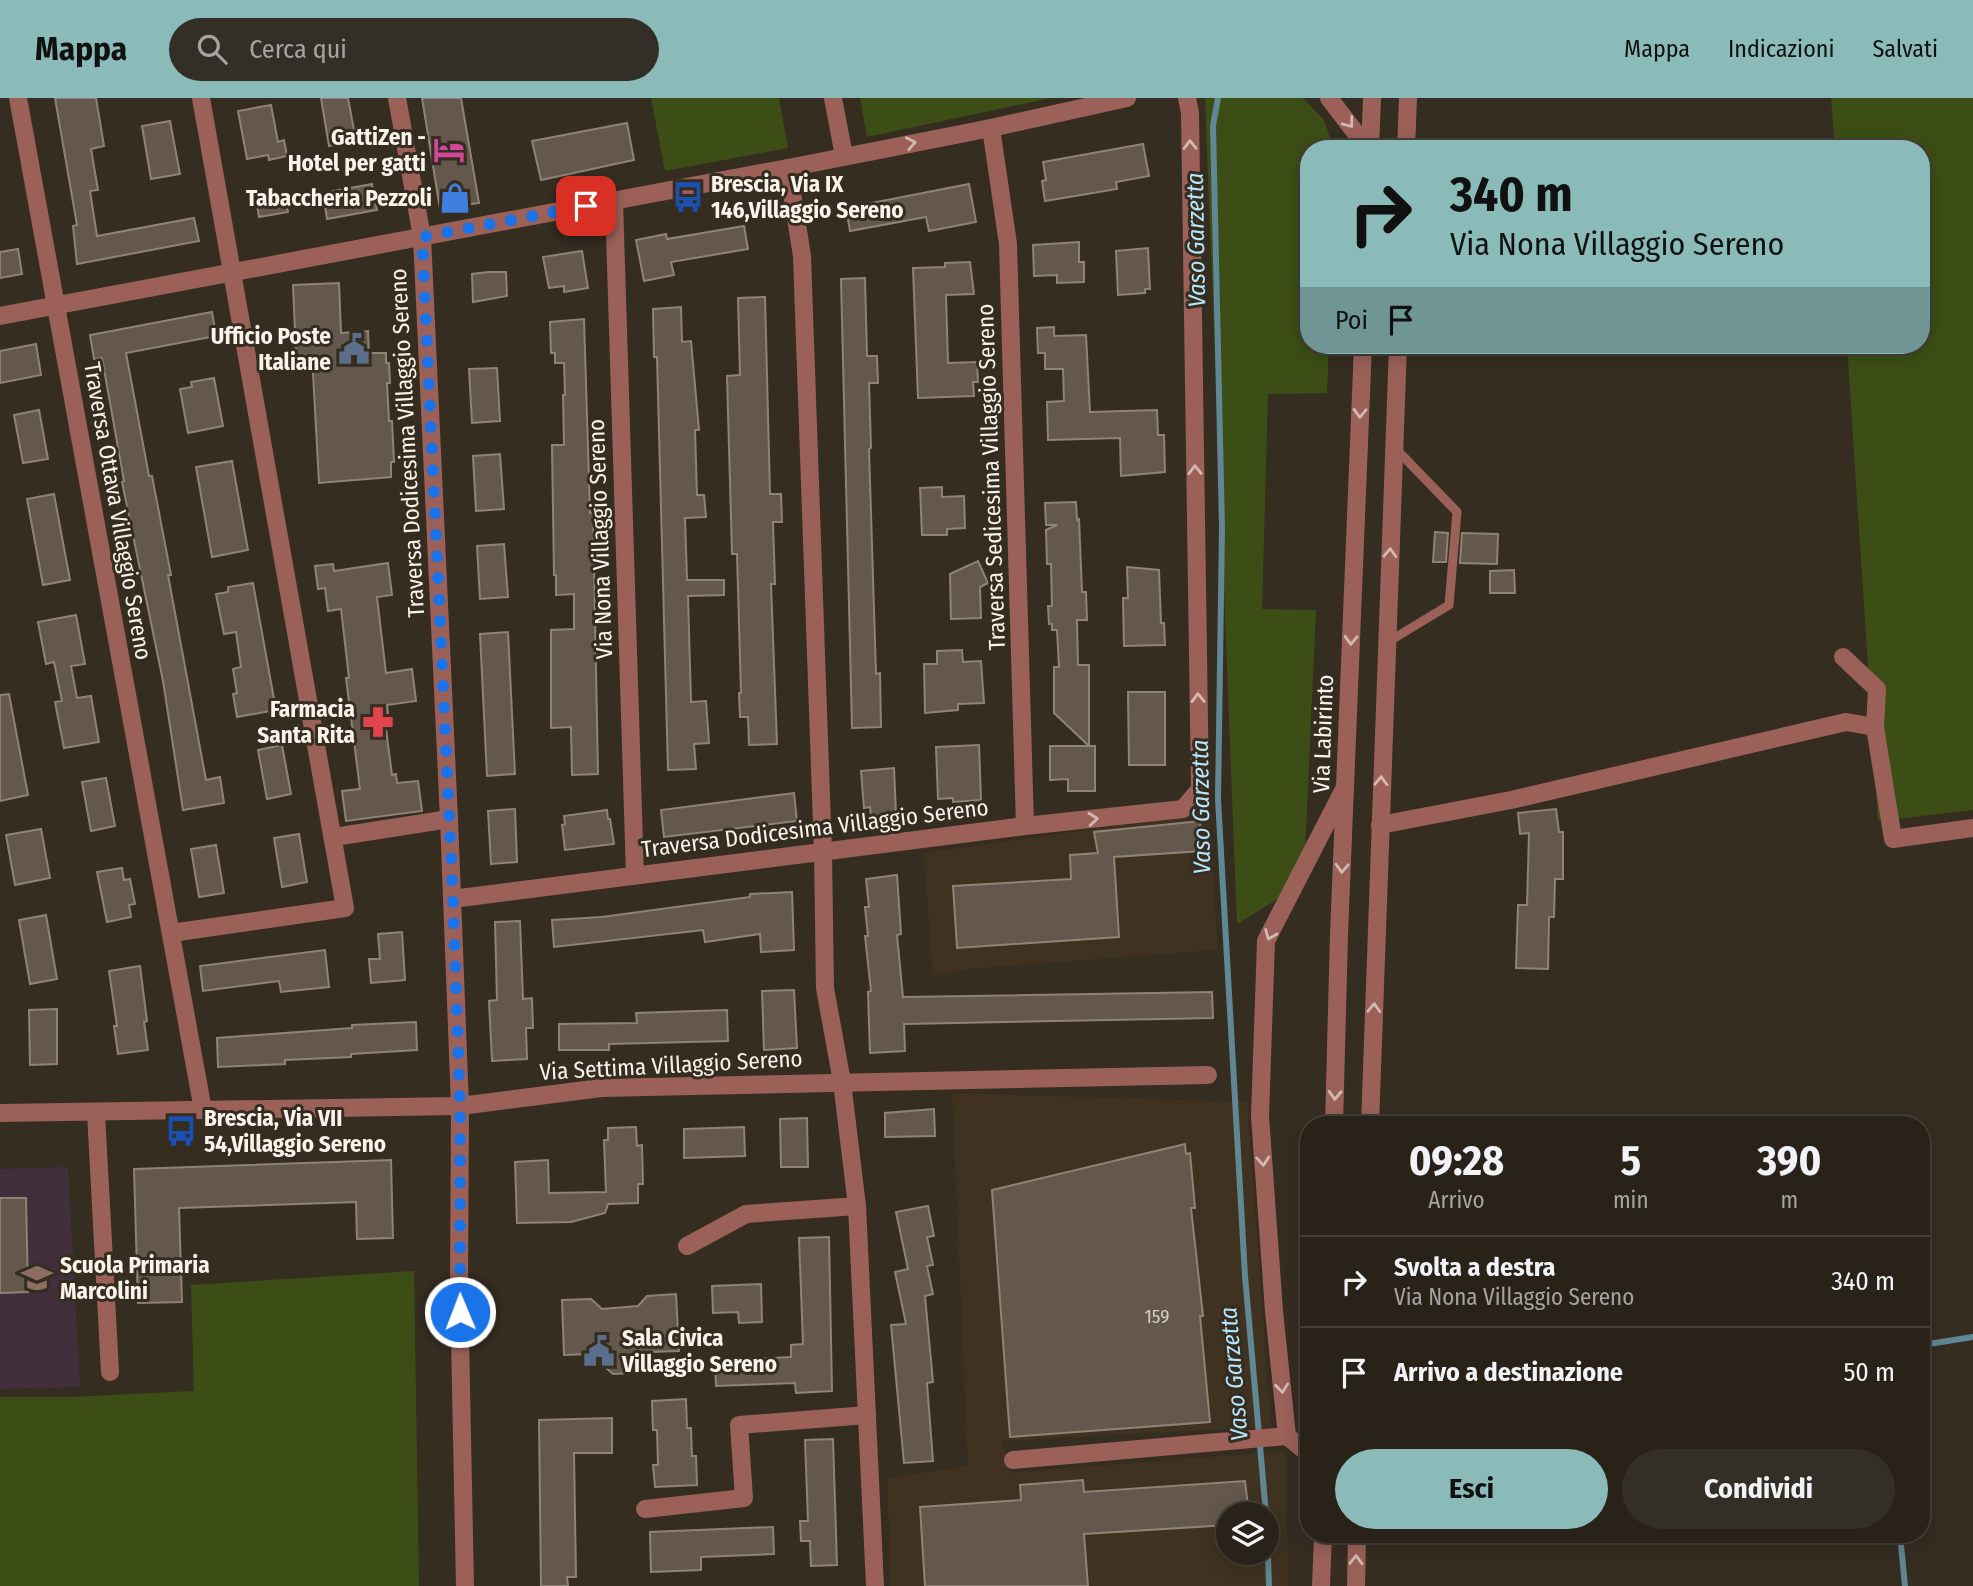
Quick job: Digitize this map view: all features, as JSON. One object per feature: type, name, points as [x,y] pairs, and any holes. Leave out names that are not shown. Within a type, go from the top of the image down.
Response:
[{"type":"street","name":"Traversa Ottava Villaggio Sereno","points":[[18,98],[203,1110]]},
{"type":"street","points":[[171,933],[345,908],[201,98]]},
{"type":"street","name":"Traversa Dodicesima Villaggio Sereno","points":[[397,98],[422,237],[453,899],[460,1105],[459,1287],[465,1586]]},
{"type":"street","points":[[833,98],[844,156]]},
{"type":"street","points":[[0,316],[614,201],[990,128],[1127,98]]},
{"type":"street","name":"Traversa Dodicesima Villaggio Sereno","points":[[453,899],[1026,826],[1183,809],[1200,789],[1190,113],[1187,98]]},
{"type":"street","points":[[1329,98],[1362,140]]},
{"type":"street","points":[[1370,140],[1372,98]]},
{"type":"street","points":[[1406,140],[1408,98]]},
{"type":"street","name":"Traversa Sedicesima Villaggio Sereno","points":[[990,128],[1008,244],[1026,826]]},
{"type":"street","points":[[788,167],[802,256],[823,853],[825,988],[842,1082],[857,1206],[876,1586]]},
{"type":"street","name":"Via Nona Villaggio Sereno","points":[[614,201],[635,875]]},
{"type":"street","name":"Via Labirinto","points":[[1334,1116],[1363,354]]},
{"type":"street","points":[[1370,1116],[1398,354]]},
{"type":"street","points":[[1843,657],[1877,689],[1875,727],[1893,839],[1973,828]]},
{"type":"street","points":[[1380,825],[1511,800],[1846,722],[1875,727]]},
{"type":"street","points":[[1279,1436],[1274,1311],[1260,1116],[1266,941],[1345,787]]},
{"type":"street","points":[[334,837],[449,819]]},
{"type":"street","name":"Via Settima Villaggio Sereno","points":[[0,1113],[460,1105],[601,1088],[1208,1075]]},
{"type":"street","points":[[96,1113],[110,1372]]},
{"type":"street","points":[[687,1246],[746,1214],[857,1206]]},
{"type":"street","points":[[645,1509],[744,1498],[739,1425],[867,1415]]},
{"type":"street","points":[[1013,1460],[1279,1436],[1300,1449]]},
{"type":"street","points":[[1321,1586],[1323,1543]]},
{"type":"street","points":[[1356,1586],[1357,1543]]},
{"type":"lane","points":[[1387,643],[1448,605],[1457,512],[1394,447]]},
{"type":"shaded area","points":[[1209,813],[1218,950],[964,969],[933,977],[924,853]]},
{"type":"shaded area","points":[[952,1093],[1247,1102],[1271,1427],[1002,1441],[1011,1473],[1286,1451],[1288,1586],[891,1586],[887,1478],[968,1466]]},
{"type":"shaded area","name":"Scuola Primaria Marcolini","points":[[68,1167],[80,1387],[0,1389],[0,1169]]},
{"type":"green space","points":[[651,98],[779,98],[788,148],[665,171]]},
{"type":"green space","points":[[860,98],[1051,98],[867,137]]},
{"type":"green space","points":[[1205,98],[1303,98],[1324,120],[1331,140],[1300,140],[1300,354],[1329,354],[1327,393],[1268,394],[1262,609],[1316,610],[1305,854],[1284,895],[1237,924]]},
{"type":"green space","points":[[1831,98],[1973,98],[1973,810],[1878,821],[1848,354],[1930,354],[1930,140],[1834,140]]},
{"type":"green space","points":[[414,1271],[419,1586],[0,1586],[0,1397],[70,1397],[194,1391],[191,1285]]},
{"type":"building","points":[[55,98],[96,98],[104,146],[91,149],[98,190],[90,191],[97,236],[194,218],[199,241],[77,264],[73,226],[77,225]]},
{"type":"building","points":[[321,98],[348,98],[356,141],[329,146]]},
{"type":"building","points":[[422,98],[461,98],[479,203],[440,209]]},
{"type":"building","points":[[271,105],[278,142],[284,140],[287,156],[269,160],[268,155],[247,159],[238,111]]},
{"type":"building","points":[[170,121],[180,174],[151,179],[142,126]]},
{"type":"building","points":[[627,123],[634,160],[541,180],[532,141]]},
{"type":"building","points":[[1143,144],[1149,176],[1116,182],[1117,189],[1045,201],[1043,162]]},
{"type":"building","points":[[372,184],[377,210],[327,219],[323,193]]},
{"type":"building","points":[[969,184],[976,222],[929,231],[926,217],[850,231],[846,208]]},
{"type":"building","points":[[284,193],[288,212],[259,217],[256,198]]},
{"type":"building","points":[[744,226],[748,249],[671,262],[674,275],[644,281],[636,240],[666,234],[667,239]]},
{"type":"building","points":[[1079,242],[1079,262],[1084,262],[1084,282],[1057,283],[1057,275],[1034,276],[1033,245]]},
{"type":"building","points":[[1148,248],[1150,289],[1145,289],[1145,293],[1118,295],[1116,251]]},
{"type":"building","points":[[18,249],[22,274],[0,278],[0,252]]},
{"type":"building","points":[[582,251],[588,288],[564,292],[564,286],[549,288],[543,257]]},
{"type":"building","points":[[970,262],[974,294],[946,295],[948,363],[977,362],[978,382],[973,382],[974,396],[918,398],[913,268],[945,267],[945,263]]},
{"type":"building","points":[[506,272],[507,296],[473,302],[472,274]]},
{"type":"building","points":[[865,278],[867,356],[877,356],[878,383],[869,383],[869,449],[876,674],[880,673],[881,727],[852,728],[841,279]]},
{"type":"building","points":[[339,283],[341,333],[368,331],[369,353],[386,353],[386,363],[389,363],[390,383],[387,383],[394,462],[391,462],[391,477],[319,483],[312,355],[296,356],[293,285]]},
{"type":"building","points":[[765,297],[770,494],[781,494],[782,522],[773,522],[775,584],[771,584],[777,744],[749,745],[748,717],[740,717],[737,554],[732,554],[727,376],[740,375],[738,298]]},
{"type":"building","points":[[681,307],[682,342],[691,341],[699,430],[695,430],[697,495],[704,495],[706,517],[685,518],[687,580],[724,580],[724,595],[688,596],[691,702],[706,701],[709,743],[694,744],[696,769],[668,770],[657,357],[654,357],[653,309]]},
{"type":"building","points":[[212,312],[216,336],[126,353],[171,575],[168,575],[206,780],[220,777],[224,803],[183,810],[163,681],[122,482],[124,481],[102,358],[94,359],[90,335]]},
{"type":"building","points":[[584,319],[590,513],[593,513],[598,774],[572,775],[571,727],[551,728],[551,630],[574,629],[574,594],[556,595],[554,575],[552,445],[564,445],[565,395],[564,363],[555,363],[555,353],[551,353],[550,322]]},
{"type":"building","points":[[1054,327],[1054,336],[1086,335],[1090,412],[1157,410],[1158,435],[1164,435],[1165,472],[1121,476],[1120,438],[1048,440],[1047,402],[1064,401],[1063,369],[1045,369],[1045,353],[1038,353],[1037,328]]},
{"type":"building","points":[[36,344],[41,375],[0,383],[0,351]]},
{"type":"building","points":[[497,368],[500,421],[472,423],[469,369]]},
{"type":"building","points":[[214,378],[223,426],[188,433],[180,389],[192,387],[191,382]]},
{"type":"building","points":[[39,410],[48,459],[23,463],[14,415]]},
{"type":"building","points":[[500,454],[504,509],[476,511],[473,456]]},
{"type":"building","points":[[232,461],[248,550],[212,557],[196,467]]},
{"type":"building","points":[[942,487],[942,497],[964,496],[965,528],[947,529],[947,535],[922,535],[920,488]]},
{"type":"building","points":[[54,494],[70,580],[43,585],[27,499]]},
{"type":"building","points":[[1076,502],[1082,592],[1086,592],[1087,620],[1077,620],[1078,665],[1089,665],[1089,746],[1054,713],[1054,667],[1059,667],[1057,630],[1052,630],[1052,624],[1049,624],[1048,606],[1052,606],[1051,564],[1047,564],[1046,530],[1057,525],[1046,525],[1045,503]]},
{"type":"building","points":[[1435,532],[1448,533],[1446,562],[1433,562]]},
{"type":"building","points":[[1462,533],[1498,534],[1497,564],[1460,563]]},
{"type":"building","points":[[504,544],[508,597],[480,599],[477,546]]},
{"type":"building","points":[[978,561],[988,583],[980,587],[981,618],[951,619],[950,574]]},
{"type":"building","points":[[388,563],[392,595],[377,597],[386,673],[412,669],[416,701],[387,705],[388,714],[384,714],[392,775],[396,774],[397,783],[418,781],[422,811],[346,821],[342,791],[360,789],[346,678],[349,678],[341,609],[328,611],[325,588],[318,589],[315,566],[333,564],[334,571]]},
{"type":"building","points":[[1127,567],[1159,570],[1161,623],[1164,623],[1165,645],[1124,646],[1123,598],[1128,598]]},
{"type":"building","points":[[1514,570],[1515,593],[1490,593],[1490,571]]},
{"type":"building","points":[[253,583],[276,710],[237,717],[233,669],[241,667],[236,632],[224,634],[216,594],[228,592],[228,587]]},
{"type":"building","points":[[76,615],[85,664],[71,666],[77,698],[91,696],[99,742],[64,748],[55,702],[62,701],[54,662],[46,664],[38,622]]},
{"type":"building","points":[[508,632],[515,774],[487,776],[480,634]]},
{"type":"building","points":[[962,650],[963,662],[981,661],[984,703],[958,704],[958,710],[925,713],[924,664],[937,664],[937,651]]},
{"type":"building","points":[[1128,692],[1165,692],[1165,765],[1129,765]]},
{"type":"building","points":[[9,694],[28,795],[0,801],[0,695]]},
{"type":"building","points":[[282,745],[291,794],[267,799],[258,750]]},
{"type":"building","points":[[979,745],[981,800],[953,802],[953,798],[938,799],[936,747]]},
{"type":"building","points":[[1050,746],[1095,746],[1095,791],[1068,791],[1068,779],[1050,780]]},
{"type":"building","points":[[894,768],[896,814],[871,816],[870,807],[864,808],[861,771]]},
{"type":"building","points":[[106,778],[115,826],[91,831],[82,782]]},
{"type":"building","points":[[794,793],[797,821],[664,837],[661,810]]},
{"type":"building","points":[[515,809],[517,862],[491,864],[488,811]]},
{"type":"building","points":[[1556,809],[1559,832],[1563,832],[1563,879],[1555,879],[1554,917],[1549,917],[1548,969],[1516,968],[1518,905],[1527,905],[1529,833],[1520,834],[1518,813]]},
{"type":"building","points":[[607,810],[614,844],[565,850],[562,825],[565,824],[564,816]]},
{"type":"building","points":[[1200,821],[1202,851],[1114,857],[1119,937],[957,948],[953,886],[1071,879],[1070,855],[1098,853],[1094,832]]},
{"type":"building","points":[[41,829],[50,878],[15,885],[6,835]]},
{"type":"building","points":[[299,834],[307,882],[282,887],[274,838]]},
{"type":"building","points":[[216,845],[224,893],[199,897],[191,849]]},
{"type":"building","points":[[122,868],[124,880],[130,879],[135,904],[129,905],[131,917],[107,922],[97,872]]},
{"type":"building","points":[[897,875],[901,934],[897,935],[903,997],[1212,992],[1213,1018],[904,1024],[905,1051],[870,1053],[868,992],[871,991],[865,936],[868,936],[865,907],[869,907],[866,879]]},
{"type":"building","points":[[792,892],[794,950],[761,952],[760,934],[705,942],[703,930],[554,947],[552,920],[602,917],[750,897],[750,894]]},
{"type":"building","points":[[46,915],[57,979],[30,984],[19,920]]},
{"type":"building","points":[[520,921],[523,999],[532,998],[533,1028],[526,1028],[527,1059],[492,1061],[489,1001],[497,1000],[495,922]]},
{"type":"building","points":[[402,932],[405,980],[371,983],[369,959],[380,959],[378,934]]},
{"type":"building","points":[[325,950],[329,987],[281,992],[279,981],[203,991],[200,966]]},
{"type":"building","points":[[140,966],[148,1050],[118,1054],[109,971]]},
{"type":"building","points":[[794,990],[797,1048],[764,1050],[762,991]]},
{"type":"building","points":[[57,1009],[57,1064],[30,1065],[29,1010]]},
{"type":"building","points":[[727,1010],[728,1041],[609,1044],[609,1050],[559,1050],[559,1024],[637,1023],[636,1013]]},
{"type":"building","points":[[416,1022],[417,1050],[285,1060],[285,1064],[218,1067],[217,1038],[352,1028],[352,1025]]},
{"type":"building","points":[[934,1109],[935,1136],[885,1137],[885,1113]]},
{"type":"building","points":[[807,1118],[808,1167],[781,1167],[780,1119]]},
{"type":"building","points":[[636,1127],[637,1146],[642,1145],[643,1184],[638,1184],[638,1203],[608,1204],[605,1213],[571,1222],[517,1223],[515,1162],[548,1160],[549,1193],[606,1192],[604,1140],[608,1140],[608,1128]]},
{"type":"building","points":[[744,1127],[745,1156],[684,1158],[684,1129]]},
{"type":"building","points":[[1185,1144],[1186,1154],[1190,1153],[1195,1208],[1191,1208],[1203,1316],[1200,1316],[1210,1422],[1010,1437],[992,1190]]},
{"type":"building","points":[[391,1160],[393,1238],[357,1239],[356,1202],[179,1208],[182,1302],[138,1303],[134,1169]]},
{"type":"building","points":[[0,1198],[26,1198],[28,1292],[0,1293]]},
{"type":"building","points":[[928,1206],[934,1236],[927,1237],[933,1265],[927,1266],[933,1294],[925,1296],[933,1382],[927,1383],[933,1461],[904,1463],[891,1325],[906,1324],[895,1272],[908,1269],[896,1212]]},
{"type":"building","points":[[829,1237],[832,1391],[796,1393],[795,1383],[716,1386],[715,1361],[791,1357],[791,1345],[803,1344],[799,1238]]},
{"type":"building","points":[[761,1284],[762,1322],[739,1323],[738,1312],[713,1313],[712,1286]]},
{"type":"building","points":[[676,1294],[679,1351],[650,1352],[632,1373],[613,1374],[590,1354],[564,1355],[562,1300],[591,1299],[602,1309],[638,1306],[647,1296]]},
{"type":"building","points":[[686,1399],[687,1428],[691,1428],[692,1456],[696,1456],[697,1485],[655,1487],[653,1465],[658,1465],[657,1430],[653,1430],[652,1401]]},
{"type":"building","points":[[612,1418],[612,1453],[574,1453],[576,1577],[567,1577],[568,1586],[541,1586],[539,1420]]},
{"type":"building","points":[[833,1439],[837,1565],[811,1566],[810,1541],[801,1541],[800,1521],[808,1521],[805,1440]]},
{"type":"building","points":[[1083,1480],[1084,1492],[1245,1481],[1248,1502],[1216,1502],[1216,1526],[1084,1534],[1088,1586],[925,1586],[920,1507],[1021,1500],[1020,1485]]},
{"type":"building","points":[[773,1527],[774,1554],[701,1557],[701,1570],[651,1572],[650,1532]]},
{"type":"waterway","name":"Vaso Garzetta","points":[[1218,98],[1213,126],[1222,528],[1218,799],[1245,1276],[1265,1502]]},
{"type":"waterway","points":[[1930,1344],[1973,1337]]},
{"type":"waterway","points":[[1901,1543],[1905,1586]]},
{"type":"waterway","name":"Vaso Garzetta","points":[[1268,1565],[1269,1586]]},
{"type":"place","name":"GattiZen - Hotel per gatti","points":[[449,150]]},
{"type":"place","name":"Brescia, Via IX 146,Villaggio Sereno","points":[[688,197]]},
{"type":"place","name":"Tabaccheria Pezzoli","points":[[455,198]]},
{"type":"place","name":"Ufficio Poste Italiane","points":[[354,349]]},
{"type":"place","name":"Farmacia Santa Rita","points":[[378,722]]},
{"type":"place","name":"Brescia, Via VII 54,Villaggio Sereno","points":[[181,1131]]},
{"type":"place","name":"Scuola Primaria Marcolini","points":[[37,1278]]},
{"type":"place","name":"Sala Civica Villaggio Sereno","points":[[599,1351]]},
{"type":"route","points":[[460,1312],[460,1105],[453,899],[422,237],[586,206]]}]
